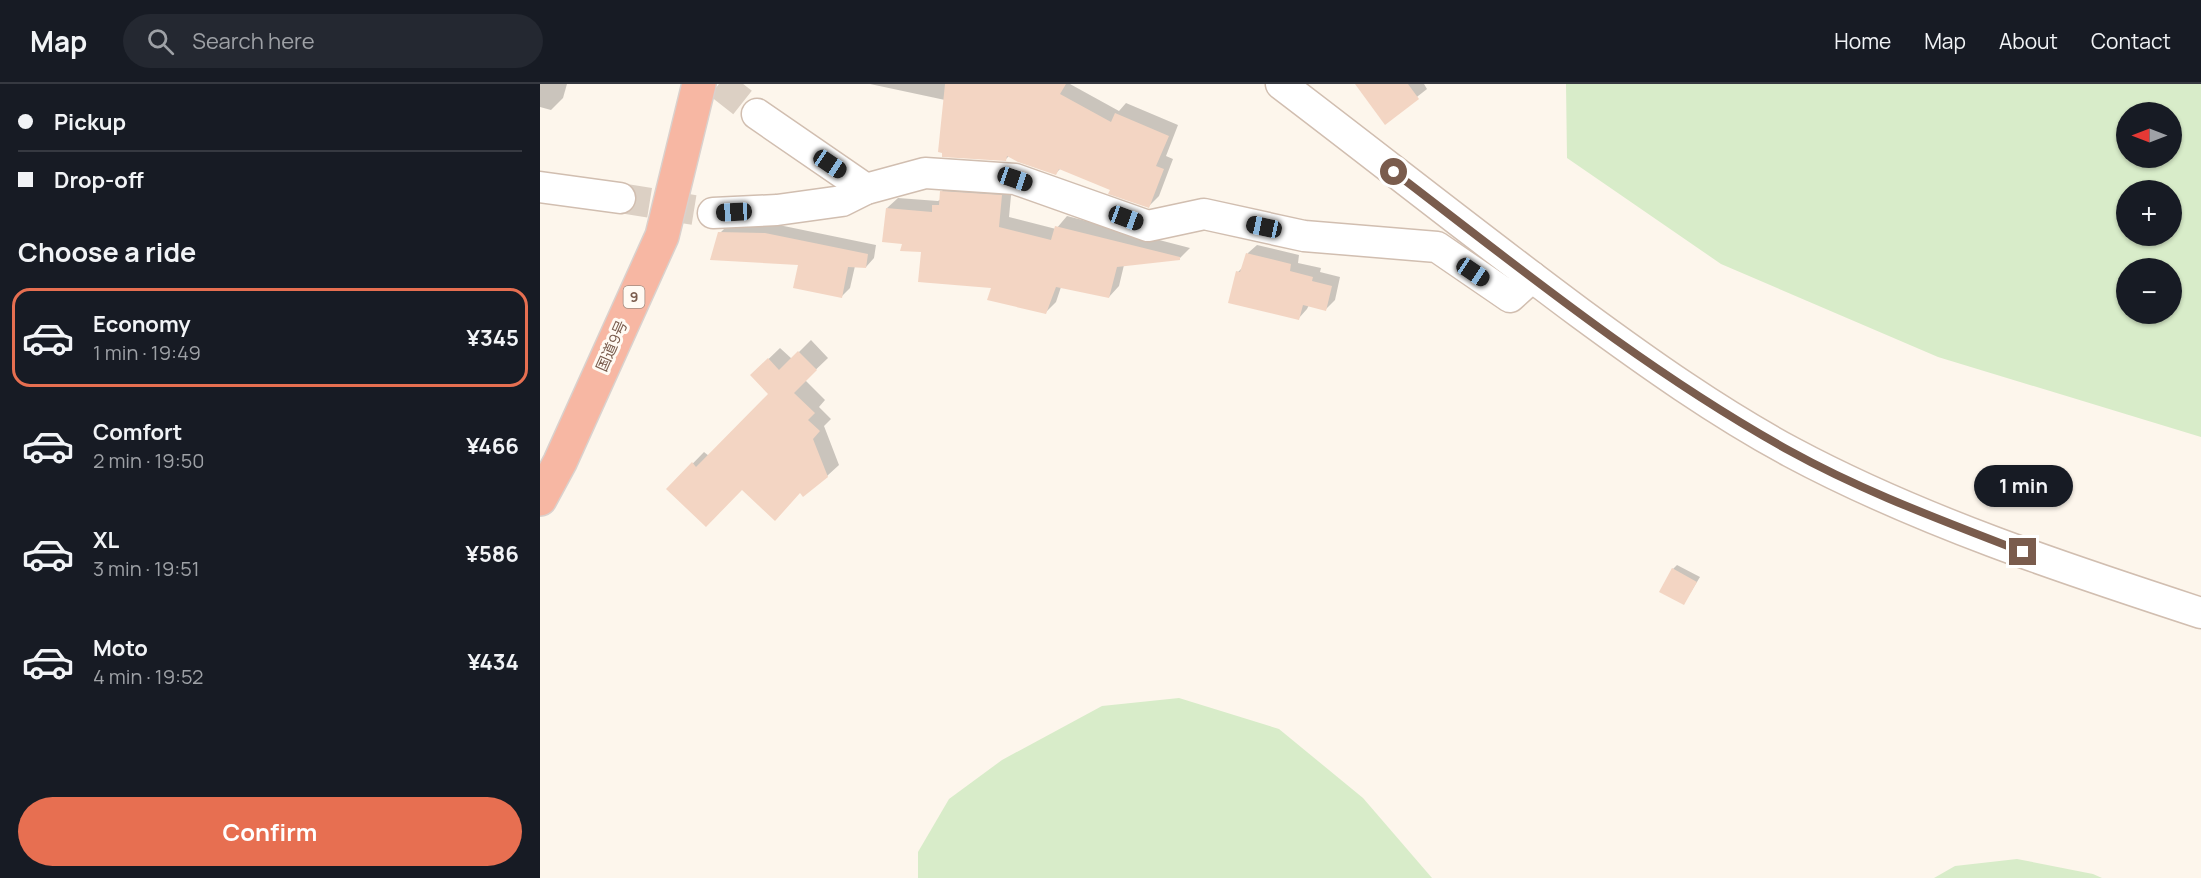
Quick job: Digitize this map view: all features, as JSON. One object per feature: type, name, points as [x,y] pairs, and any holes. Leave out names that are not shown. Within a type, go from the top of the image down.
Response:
[{"type":"highway","name":"国道9号","points":[[540,499],[565,451],[662,236],[699,84]]},
{"type":"street","points":[[1281,84],[1620,342],[1712,406],[1791,452],[1839,476],[2023,552],[2201,613]]},
{"type":"street","points":[[757,114],[866,189]]},
{"type":"street","points":[[713,213],[777,210],[842,201],[866,189],[924,173],[1015,179],[1148,226],[1204,214],[1304,236],[1437,247],[1510,297],[1532,277]]},
{"type":"street","points":[[540,187],[620,198]]},
{"type":"green space","points":[[1566,84],[2201,84],[2201,437],[1938,357],[1721,264],[1567,158]]},
{"type":"green space","points":[[1179,698],[1279,729],[1363,798],[1432,878],[918,878],[918,852],[949,799],[1002,760],[1102,706]]},
{"type":"green space","points":[[2017,859],[2093,874],[2102,878],[1934,878],[1955,866]]},
{"type":"building","points":[[945,84],[1066,84],[1060,94],[1111,122],[1115,113],[1169,136],[1156,166],[1164,169],[1149,208],[1108,194],[1110,190],[1059,169],[1056,175],[1007,156],[1006,161],[942,157],[942,153],[938,152]]},
{"type":"building","points":[[1355,84],[1408,84],[1419,99],[1385,125]]},
{"type":"building","points":[[940,191],[1002,195],[999,227],[1051,240],[1055,226],[1180,257],[1180,260],[1117,267],[1109,298],[1056,287],[1046,314],[987,300],[991,288],[918,282],[921,252],[900,251],[902,244],[882,242],[886,208],[932,212],[932,205],[939,205]]},
{"type":"building","points":[[718,232],[765,233],[868,254],[866,268],[848,267],[842,298],[793,288],[798,265],[710,260]]},
{"type":"building","points":[[1246,253],[1291,264],[1290,271],[1313,277],[1312,281],[1332,286],[1326,311],[1303,305],[1299,320],[1228,303],[1236,271],[1240,272]]},
{"type":"building","points":[[798,351],[817,370],[794,393],[815,413],[808,420],[820,431],[813,439],[828,477],[803,497],[800,493],[775,521],[742,490],[706,527],[666,489],[692,462],[696,467],[768,394],[750,375],[768,358],[779,370]]},
{"type":"building","points":[[1672,568],[1697,582],[1684,605],[1659,592]]},
{"type":"tunnel","points":[[719,84],[757,114]]},
{"type":"tunnel","points":[[620,198],[713,213]]},
{"type":"route","points":[[1394,172],[1584,316],[1712,406],[1791,452],[1859,485],[2023,552]]}]
